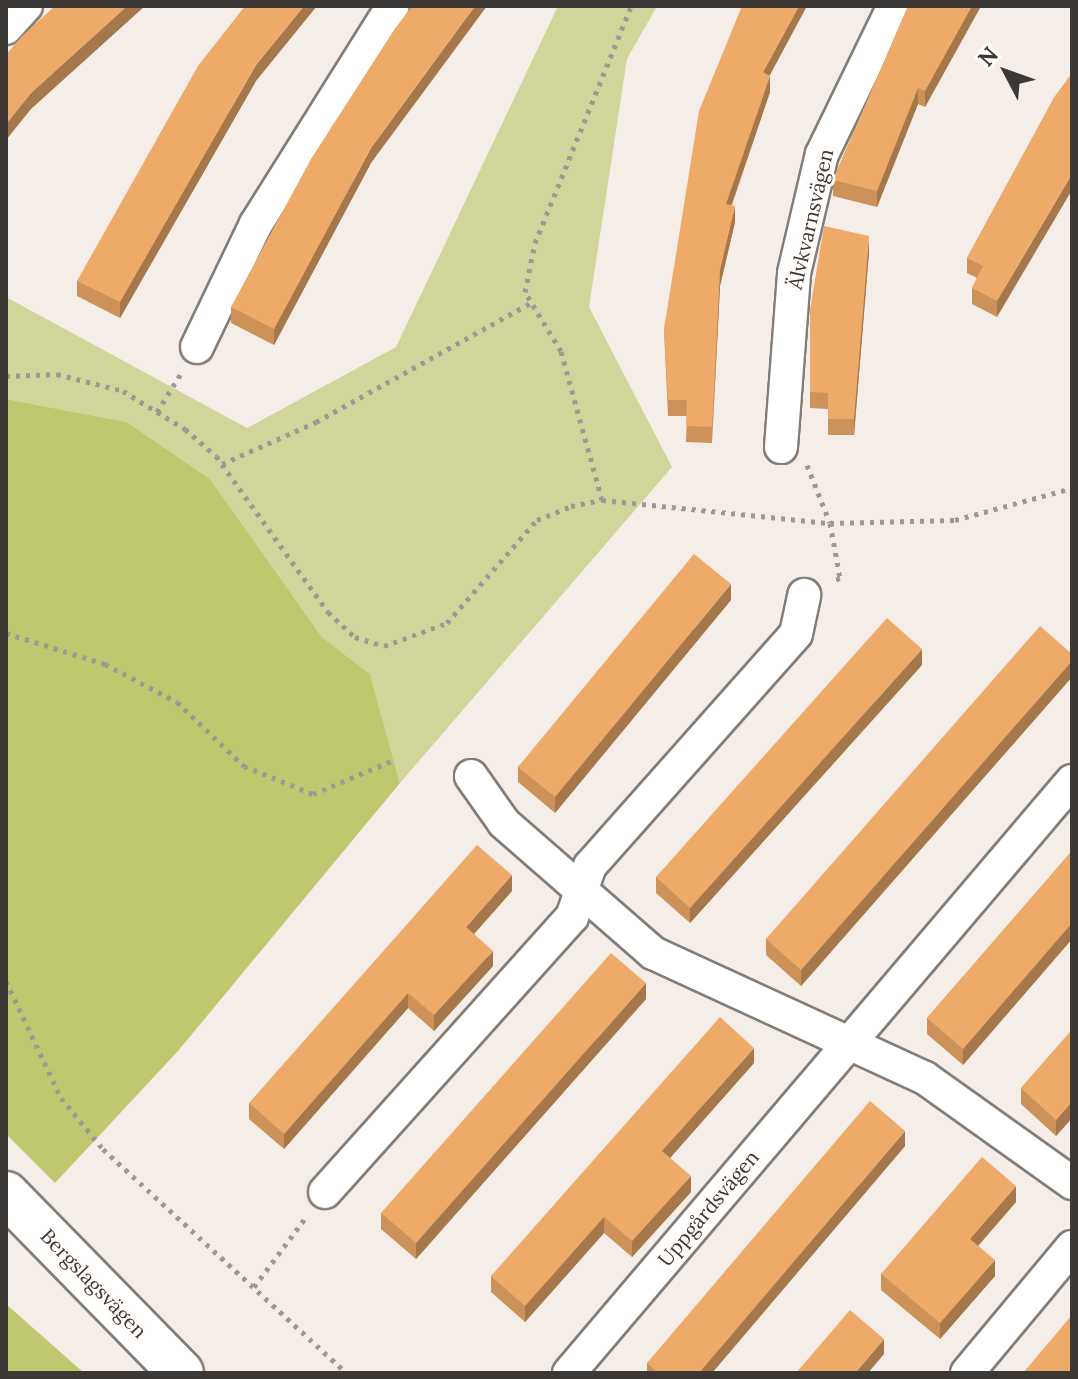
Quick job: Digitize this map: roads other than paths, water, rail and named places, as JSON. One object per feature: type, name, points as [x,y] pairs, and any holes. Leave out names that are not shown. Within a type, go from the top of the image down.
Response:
[{"type":"main road","name":"Bergslagsvägen","points":[[6,1194],[181,1373]]},
{"type":"street","points":[[6,28],[26,6]]},
{"type":"street","points":[[197,347],[256,224],[393,6]]},
{"type":"street","name":"Älvkvarnsvägen","points":[[781,447],[794,273],[822,154],[894,6]]},
{"type":"street","points":[[325,1192],[572,917],[590,866],[796,634],[804,595]]},
{"type":"street","points":[[471,776],[504,823],[582,891],[677,966],[925,1078],[1072,1183]]},
{"type":"street","name":"Uppgårdsvägen","points":[[569,1373],[1072,781]]},
{"type":"street","points":[[967,1373],[1072,1247]]}]
